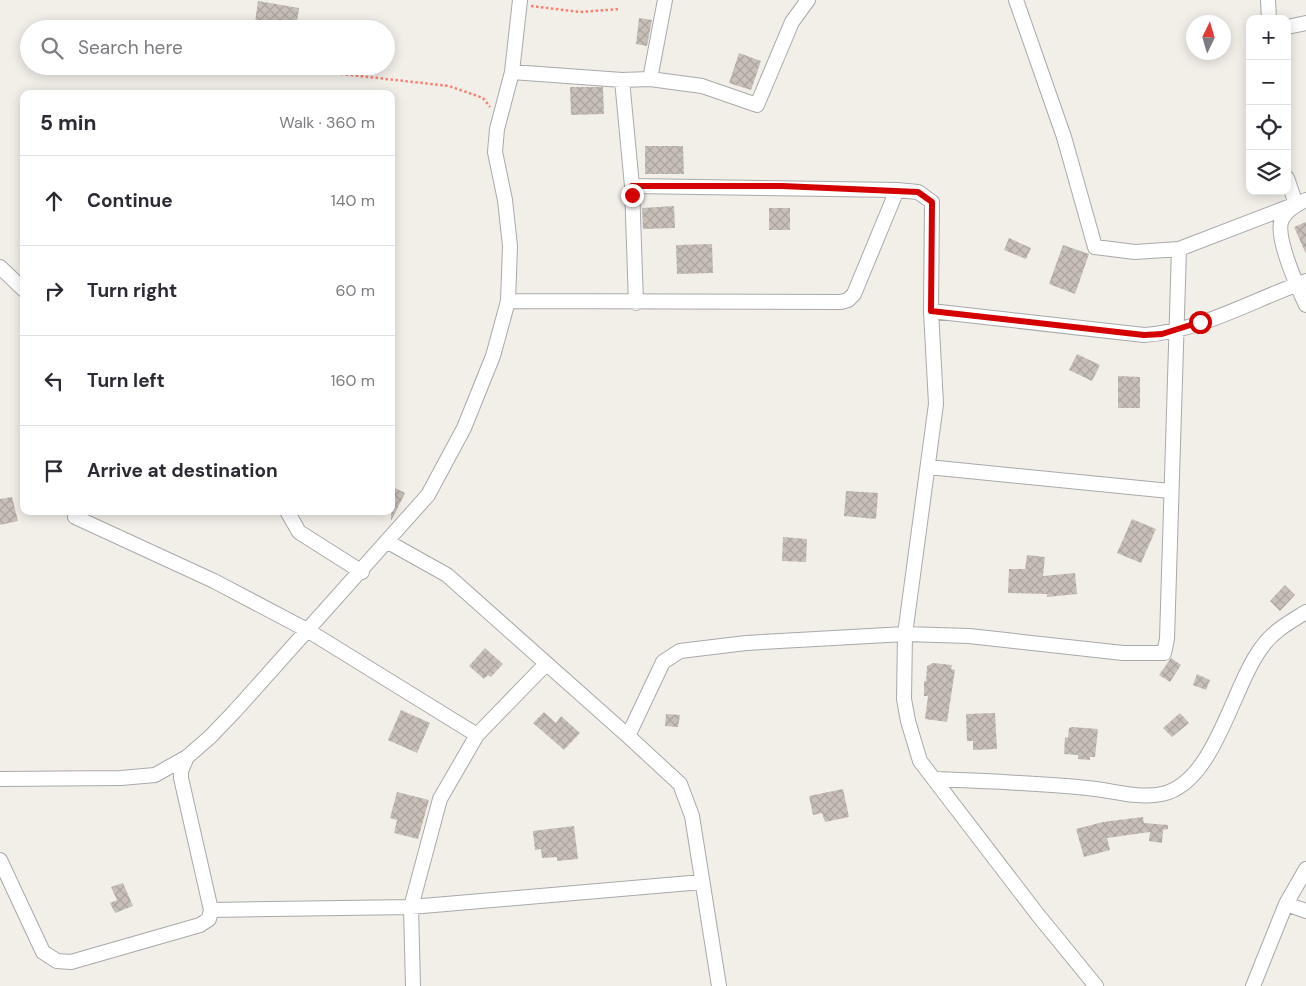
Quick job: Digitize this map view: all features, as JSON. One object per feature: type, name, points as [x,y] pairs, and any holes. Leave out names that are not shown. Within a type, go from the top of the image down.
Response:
[{"type":"street","points":[[650,79],[665,0]]},
{"type":"street","points":[[512,72],[622,80],[650,79],[702,86],[756,105],[792,22],[808,0]]},
{"type":"street","points":[[1016,0],[1064,138],[1095,247],[1135,252],[1179,249],[1301,202]]},
{"type":"street","points":[[1268,0],[1269,15]]},
{"type":"street","points":[[0,780],[121,778],[155,775],[173,766],[210,737],[362,572],[428,495],[464,428],[493,356],[508,301],[510,246],[505,200],[495,152],[497,129],[512,72],[520,2]]},
{"type":"street","points":[[1291,26],[1306,23]]},
{"type":"street","points":[[622,80],[632,186],[636,303]]},
{"type":"street","points":[[1291,185],[1301,202]]},
{"type":"street","points":[[632,186],[897,190],[918,192],[932,202],[931,311],[936,404],[905,634],[904,698],[908,722],[920,761],[964,821],[1096,986]]},
{"type":"street","points":[[508,301],[636,303],[841,302],[848,300],[854,294],[897,190]]},
{"type":"street","points":[[1301,202],[1282,219],[1280,226],[1283,242],[1301,282],[1306,305]]},
{"type":"street","points":[[628,736],[663,662],[680,651],[746,643],[905,634],[969,636],[1124,653],[1164,653],[1179,249]]},
{"type":"street","points":[[0,267],[20,286]]},
{"type":"street","points":[[931,311],[1144,335],[1162,334],[1244,308],[1301,282]]},
{"type":"street","points":[[928,467],[1170,491]]},
{"type":"street","points":[[289,515],[298,532],[362,572]]},
{"type":"street","points":[[75,517],[214,581],[307,630],[477,734]]},
{"type":"street","points":[[388,542],[447,575],[680,784],[692,816],[719,986]]},
{"type":"street","points":[[935,779],[1040,784],[1153,796],[1177,789],[1204,763],[1246,674],[1262,647],[1280,628],[1306,612]]},
{"type":"street","points":[[413,986],[411,907],[440,799],[477,734],[546,664]]},
{"type":"street","points":[[0,860],[43,952],[57,961],[71,962],[200,925],[208,919],[211,910],[181,778],[181,771],[187,756]]},
{"type":"street","points":[[1253,986],[1286,904],[1306,869]]},
{"type":"street","points":[[211,910],[411,907],[702,882]]},
{"type":"street","points":[[1286,904],[1306,911]]},
{"type":"path","points":[[520,2],[580,12],[620,9]]},
{"type":"path","points":[[351,75],[449,86],[483,98],[491,109],[497,129]]},
{"type":"building","points":[[258,1],[299,8],[297,20],[255,20]]},
{"type":"building","points":[[639,18],[652,20],[647,46],[636,44]]},
{"type":"building","points":[[739,53],[761,61],[751,90],[729,83]]},
{"type":"building","points":[[570,87],[603,87],[604,114],[571,115]]},
{"type":"building","points":[[645,146],[683,146],[684,174],[645,174]]},
{"type":"building","points":[[674,206],[675,228],[643,229],[642,208]]},
{"type":"building","points":[[769,208],[790,208],[790,230],[769,230]]},
{"type":"building","points":[[1306,222],[1306,254],[1294,227]]},
{"type":"building","points":[[1009,238],[1031,248],[1026,259],[1004,250]]},
{"type":"building","points":[[712,244],[713,273],[677,274],[676,245]]},
{"type":"building","points":[[1063,245],[1089,254],[1075,294],[1049,284]]},
{"type":"building","points":[[1077,354],[1100,365],[1092,381],[1069,370]]},
{"type":"building","points":[[1118,376],[1140,377],[1140,408],[1118,408]]},
{"type":"building","points":[[395,488],[405,493],[395,513]]},
{"type":"building","points":[[846,491],[878,493],[876,519],[844,516]]},
{"type":"building","points":[[12,497],[18,521],[0,525],[0,499]]},
{"type":"building","points":[[1132,519],[1156,529],[1141,563],[1117,553]]},
{"type":"building","points":[[783,537],[807,539],[806,562],[782,561]]},
{"type":"building","points":[[1027,555],[1045,557],[1043,576],[1075,573],[1077,594],[1047,597],[1047,594],[1008,593],[1009,569],[1025,569]]},
{"type":"building","points":[[1285,585],[1295,595],[1280,611],[1270,601]]},
{"type":"building","points":[[485,648],[503,664],[491,677],[488,675],[484,679],[469,666]]},
{"type":"building","points":[[1171,658],[1181,665],[1170,682],[1159,675]]},
{"type":"building","points":[[933,663],[952,665],[951,669],[955,670],[947,722],[925,719],[928,696],[924,696],[924,681],[926,681],[927,666]]},
{"type":"building","points":[[1197,674],[1210,680],[1206,690],[1193,685]]},
{"type":"building","points":[[401,710],[430,723],[417,753],[388,740]]},
{"type":"building","points":[[544,712],[556,723],[561,716],[580,733],[564,750],[533,723]]},
{"type":"building","points":[[995,713],[997,749],[973,750],[973,741],[967,741],[966,714]]},
{"type":"building","points":[[1180,713],[1189,723],[1172,737],[1163,728]]},
{"type":"building","points":[[666,714],[680,715],[678,727],[665,726]]},
{"type":"building","points":[[1069,728],[1098,729],[1095,757],[1090,757],[1090,760],[1078,759],[1078,755],[1064,754],[1065,737],[1068,738]]},
{"type":"building","points":[[843,789],[849,817],[825,822],[822,813],[813,815],[809,796]]},
{"type":"building","points":[[397,792],[429,800],[418,839],[394,833],[397,820],[390,818]]},
{"type":"building","points":[[1143,817],[1144,823],[1168,825],[1168,829],[1163,830],[1162,843],[1149,841],[1150,832],[1107,838],[1110,850],[1084,857],[1076,829],[1103,822]]},
{"type":"building","points":[[574,826],[578,859],[557,861],[557,857],[542,858],[541,849],[535,850],[533,831]]},
{"type":"building","points":[[123,883],[133,906],[115,913],[110,903],[117,900],[111,887]]},
{"type":"route","points":[[632,195],[632,186],[782,186],[918,192],[932,202],[931,311],[1144,335],[1162,334],[1200,322]]}]
